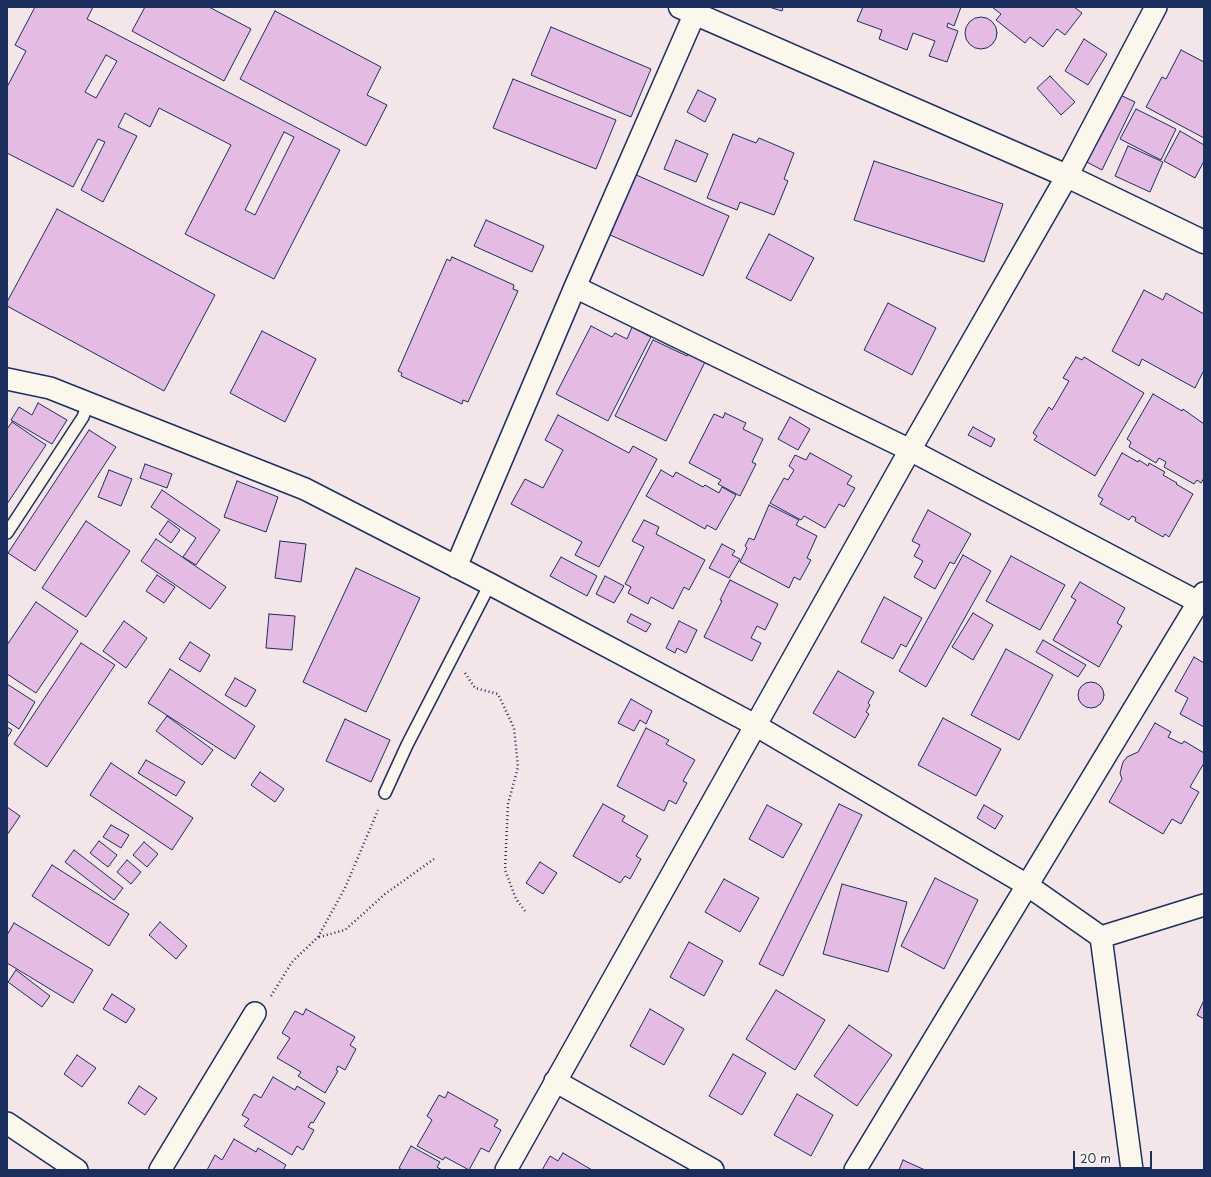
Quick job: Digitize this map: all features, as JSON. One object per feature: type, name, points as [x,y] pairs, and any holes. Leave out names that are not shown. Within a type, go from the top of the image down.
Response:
[{"type":"street","points":[[506,1170],[910,450],[1067,176],[1156,7]]},
{"type":"street","points":[[456,567],[575,287],[688,10],[1067,176],[1204,242]]},
{"type":"street","points":[[575,287],[910,450],[1202,600],[1027,885],[855,1170]]},
{"type":"street","points":[[7,379],[50,388],[305,489],[490,584],[755,725],[1027,885],[1101,937],[1132,1170]]},
{"type":"street","points":[[1101,937],[1204,905]]},
{"type":"street","points":[[160,1170],[255,1013]]},
{"type":"street","points":[[555,1081],[713,1170]]},
{"type":"street","points":[[7,1124],[77,1170]]},
{"type":"lane","points":[[7,533],[83,417],[88,403]]},
{"type":"lane","points":[[385,793],[407,745],[490,584]]},
{"type":"path","points":[[454,656],[475,688],[498,694],[514,728],[518,767],[508,804],[505,870],[516,899],[525,911]]},
{"type":"path","points":[[255,1013],[265,1005],[292,962],[318,937],[345,888],[385,793]]},
{"type":"path","points":[[318,937],[345,930],[386,894],[434,859]]},
{"type":"building","points":[[35,7],[93,7],[87,19],[340,150],[274,279],[185,234],[231,145],[159,108],[150,127],[125,113],[118,127],[137,136],[103,202],[81,190],[105,142],[98,139],[73,187],[7,153],[7,87],[26,51],[15,45]],"holes":[[[106,55],[117,61],[96,98],[85,92]],[[284,132],[294,137],[255,215],[245,210]]]},
{"type":"building","points":[[145,7],[209,7],[251,29],[224,81],[132,31]]},
{"type":"building","points":[[769,7],[783,7],[782,11]]},
{"type":"building","points":[[863,7],[961,7],[954,26],[948,23],[947,27],[958,31],[947,62],[929,56],[935,41],[913,33],[907,50],[879,39],[882,30],[857,21]]},
{"type":"building","points":[[992,7],[1074,7],[1082,13],[1065,35],[1057,29],[1043,47],[1030,37],[1025,43],[996,20],[1001,14]]},
{"type":"building","points":[[275,11],[381,67],[367,95],[387,105],[366,146],[240,79]]},
{"type":"building","points":[[981,17],[992,22],[997,33],[992,44],[981,49],[970,44],[965,33],[970,22]]},
{"type":"building","points":[[551,27],[651,69],[631,117],[531,75]]},
{"type":"building","points":[[1084,39],[1107,54],[1088,85],[1065,71]]},
{"type":"building","points":[[1181,50],[1204,62],[1204,138],[1146,107],[1162,77],[1166,79]]},
{"type":"building","points":[[1050,76],[1075,102],[1061,115],[1037,88]]},
{"type":"building","points":[[513,79],[616,120],[596,169],[493,128]]},
{"type":"building","points":[[698,90],[716,99],[705,122],[687,112]]},
{"type":"building","points":[[1114,92],[1135,102],[1102,170],[1081,159]]},
{"type":"building","points":[[1136,109],[1176,129],[1161,160],[1120,139]]},
{"type":"building","points":[[1180,131],[1204,145],[1204,161],[1195,178],[1164,161]]},
{"type":"building","points":[[733,134],[756,143],[759,138],[794,153],[784,179],[788,181],[774,215],[740,202],[737,210],[707,198]]},
{"type":"building","points":[[676,140],[708,154],[696,182],[664,169]]},
{"type":"building","points":[[1128,146],[1163,162],[1150,192],[1115,176]]},
{"type":"building","points":[[874,161],[1003,204],[984,262],[854,220]]},
{"type":"building","points":[[634,174],[729,216],[703,276],[608,234]]},
{"type":"building","points":[[57,209],[215,295],[164,391],[7,306],[7,302]]},
{"type":"building","points":[[486,220],[544,246],[532,272],[474,246]]},
{"type":"building","points":[[769,234],[814,258],[791,301],[746,278]]},
{"type":"building","points":[[452,257],[514,285],[513,289],[518,291],[468,402],[463,400],[462,404],[401,376],[402,373],[398,371],[447,259],[450,261]]},
{"type":"building","points":[[1144,290],[1163,300],[1166,293],[1204,314],[1204,370],[1195,388],[1142,359],[1139,366],[1112,351]]},
{"type":"building","points":[[888,303],[936,328],[912,375],[864,350]]},
{"type":"building","points":[[591,326],[612,337],[615,333],[627,339],[632,327],[651,337],[608,421],[556,394]]},
{"type":"building","points":[[262,331],[316,359],[285,422],[230,393]]},
{"type":"building","points":[[653,340],[687,356],[689,352],[706,360],[666,441],[615,416]]},
{"type":"building","points":[[1076,357],[1082,360],[1084,357],[1144,393],[1095,476],[1034,440],[1037,436],[1033,433],[1049,407],[1052,410],[1069,381],[1063,378]]},
{"type":"building","points":[[1153,394],[1182,411],[1183,409],[1204,424],[1204,478],[1201,483],[1197,480],[1194,484],[1164,467],[1166,462],[1159,458],[1156,463],[1129,447],[1131,442],[1127,439]]},
{"type":"building","points":[[38,403],[67,420],[52,444],[11,420],[19,407],[32,415]]},
{"type":"building","points":[[725,413],[746,423],[743,429],[763,439],[752,462],[756,464],[740,496],[718,484],[721,480],[689,463],[714,414],[723,418]]},
{"type":"building","points":[[558,415],[629,453],[633,446],[657,459],[599,567],[575,555],[582,542],[511,504],[525,479],[543,488],[563,450],[545,440]]},
{"type":"building","points":[[790,417],[810,429],[798,450],[778,439]]},
{"type":"building","points":[[12,422],[46,445],[7,504],[7,429]]},
{"type":"building","points":[[973,427],[995,439],[991,447],[968,435]]},
{"type":"building","points":[[89,430],[116,447],[35,571],[8,553]]},
{"type":"building","points":[[810,453],[852,476],[847,484],[855,488],[844,507],[839,504],[825,528],[804,516],[801,520],[770,503],[784,478],[788,480],[794,470],[789,466],[795,455],[806,460]]},
{"type":"building","points":[[1122,453],[1138,462],[1139,460],[1148,466],[1149,463],[1165,472],[1163,475],[1193,494],[1169,537],[1165,534],[1163,537],[1135,521],[1136,518],[1132,516],[1129,520],[1100,504],[1103,499],[1098,496]]},
{"type":"building","points":[[145,464],[172,474],[167,488],[140,478]]},
{"type":"building","points":[[109,470],[132,479],[121,506],[98,497]]},
{"type":"building","points":[[661,470],[673,477],[676,472],[703,487],[705,485],[719,493],[722,487],[736,495],[716,530],[707,525],[705,529],[646,496]]},
{"type":"building","points":[[237,481],[278,497],[266,532],[224,517]]},
{"type":"building","points":[[162,490],[220,530],[196,565],[183,557],[196,538],[151,507]]},
{"type":"building","points":[[769,505],[799,520],[796,525],[817,536],[807,558],[811,560],[800,580],[794,577],[789,588],[740,562],[747,548],[745,546],[749,538],[754,540]]},
{"type":"building","points":[[928,510],[971,534],[954,564],[950,562],[935,589],[914,577],[923,561],[914,556],[920,545],[912,541]]},
{"type":"building","points":[[644,520],[659,527],[656,534],[705,560],[689,590],[684,587],[673,609],[651,597],[648,604],[628,593],[631,587],[625,584],[644,547],[632,541]]},
{"type":"building","points":[[86,521],[130,551],[86,617],[42,588]]},
{"type":"building","points":[[168,521],[180,530],[171,543],[159,534]]},
{"type":"building","points":[[156,539],[226,587],[210,609],[141,561]]},
{"type":"building","points":[[280,541],[306,544],[301,582],[275,578]]},
{"type":"building","points":[[722,544],[735,551],[732,555],[740,559],[729,578],[709,568]]},
{"type":"building","points":[[963,555],[991,571],[926,687],[899,671]]},
{"type":"building","points":[[1011,556],[1065,585],[1040,630],[986,601]]},
{"type":"building","points":[[561,557],[597,576],[587,596],[550,576]]},
{"type":"building","points":[[356,568],[420,598],[366,712],[303,682]]},
{"type":"building","points":[[157,575],[175,587],[164,603],[146,591]]},
{"type":"building","points":[[605,576],[624,586],[614,603],[596,594]]},
{"type":"building","points":[[730,580],[778,604],[765,630],[757,626],[751,638],[761,643],[752,661],[704,637],[722,601],[720,600]]},
{"type":"building","points":[[1080,582],[1125,608],[1117,623],[1122,626],[1099,667],[1053,640],[1076,600],[1071,597]]},
{"type":"building","points":[[884,597],[922,618],[906,647],[901,644],[893,659],[861,642]]},
{"type":"building","points":[[36,602],[78,631],[36,693],[7,674],[7,645]]},
{"type":"building","points":[[973,613],[993,625],[973,660],[952,647]]},
{"type":"building","points":[[269,614],[295,616],[292,650],[266,648]]},
{"type":"building","points":[[631,614],[651,624],[646,632],[627,622]]},
{"type":"building","points":[[124,621],[147,638],[126,668],[103,651]]},
{"type":"building","points":[[679,621],[697,630],[686,653],[677,648],[675,653],[666,648]]},
{"type":"building","points":[[1043,640],[1086,665],[1078,677],[1036,652]]},
{"type":"building","points":[[190,642],[210,655],[200,672],[179,659]]},
{"type":"building","points":[[81,643],[115,665],[47,767],[14,744]]},
{"type":"building","points":[[1006,649],[1053,675],[1019,740],[971,715]]},
{"type":"building","points":[[1194,657],[1204,663],[1204,727],[1180,714],[1188,698],[1175,691]]},
{"type":"building","points":[[170,669],[255,726],[235,759],[148,703]]},
{"type":"building","points":[[838,671],[874,692],[868,703],[870,705],[866,712],[869,714],[855,738],[813,713]]},
{"type":"building","points":[[235,678],[256,690],[246,707],[225,695]]},
{"type":"building","points":[[1091,682],[1100,686],[1104,695],[1100,704],[1091,708],[1082,704],[1078,695],[1082,686]]},
{"type":"building","points":[[7,684],[35,702],[19,729],[7,721]]},
{"type":"building","points":[[631,699],[652,711],[646,724],[640,720],[634,731],[618,723]]},
{"type":"building","points":[[167,716],[213,750],[202,765],[156,731]]},
{"type":"building","points":[[943,718],[1001,749],[976,796],[918,765]]},
{"type":"building","points":[[345,719],[390,740],[371,782],[326,761]]},
{"type":"building","points":[[1155,723],[1171,732],[1168,737],[1182,744],[1184,741],[1204,753],[1204,763],[1190,787],[1199,792],[1181,824],[1172,819],[1163,834],[1109,802],[1122,779],[1120,773],[1123,762],[1127,757],[1138,752]]},
{"type":"building","points":[[7,727],[12,730],[7,738]]},
{"type":"building","points":[[646,728],[669,740],[666,744],[695,760],[683,781],[687,783],[676,804],[669,800],[664,811],[617,786]]},
{"type":"building","points":[[146,760],[185,782],[176,796],[138,773]]},
{"type":"building","points":[[111,763],[193,818],[172,850],[90,795]]},
{"type":"building","points":[[260,772],[284,789],[275,802],[251,785]]},
{"type":"building","points":[[603,804],[625,816],[622,821],[648,836],[636,856],[641,859],[630,879],[625,876],[620,883],[573,856]]},
{"type":"building","points":[[839,804],[862,815],[783,976],[759,964]]},
{"type":"building","points":[[767,805],[802,824],[783,858],[749,839]]},
{"type":"building","points":[[984,805],[1003,816],[995,829],[977,818]]},
{"type":"building","points":[[7,807],[20,816],[7,835]]},
{"type":"building","points":[[111,825],[129,835],[121,848],[103,837]]},
{"type":"building","points":[[99,841],[117,855],[108,867],[90,853]]},
{"type":"building","points":[[144,842],[158,854],[147,867],[133,855]]},
{"type":"building","points":[[74,850],[123,888],[114,900],[65,862]]},
{"type":"building","points":[[127,860],[141,872],[131,884],[117,872]]},
{"type":"building","points":[[540,862],[557,873],[543,894],[526,883]]},
{"type":"building","points":[[52,865],[129,914],[109,946],[32,896]]},
{"type":"building","points":[[935,878],[978,900],[944,969],[901,946]]},
{"type":"building","points":[[724,879],[759,898],[740,932],[705,912]]},
{"type":"building","points":[[842,884],[907,902],[888,972],[823,954]]},
{"type":"building","points":[[160,922],[187,946],[176,959],[149,935]]},
{"type":"building","points":[[14,923],[93,970],[73,1003],[7,963],[7,935]]},
{"type":"building","points":[[689,942],[723,961],[704,996],[670,977]]},
{"type":"building","points":[[16,970],[50,996],[42,1007],[8,982]]},
{"type":"building","points":[[776,990],[825,1020],[795,1070],[746,1039]]},
{"type":"building","points":[[112,994],[135,1009],[126,1023],[103,1009]]},
{"type":"building","points":[[1204,1000],[1204,1019],[1197,1015]]},
{"type":"building","points":[[306,1009],[355,1037],[350,1045],[356,1049],[345,1070],[338,1066],[336,1070],[338,1071],[325,1093],[298,1076],[301,1072],[277,1058],[290,1038],[282,1033],[295,1011],[303,1015]]},
{"type":"building","points":[[650,1009],[684,1029],[664,1065],[630,1046]]},
{"type":"building","points":[[849,1025],[892,1055],[857,1106],[814,1076]]},
{"type":"building","points":[[733,1054],[766,1073],[742,1115],[709,1096]]},
{"type":"building","points":[[77,1055],[96,1068],[82,1087],[64,1074]]},
{"type":"building","points":[[273,1077],[295,1090],[297,1086],[325,1103],[313,1123],[311,1122],[308,1127],[314,1130],[303,1150],[297,1146],[292,1155],[244,1126],[249,1119],[242,1115],[254,1094],[261,1098]]},
{"type":"building","points":[[139,1086],[157,1098],[145,1115],[128,1103]]},
{"type":"building","points":[[448,1092],[498,1120],[494,1126],[501,1130],[489,1152],[481,1148],[469,1170],[445,1157],[443,1160],[417,1146],[432,1120],[427,1116],[439,1095],[445,1098]]},
{"type":"building","points":[[797,1094],[833,1115],[811,1156],[774,1135]]},
{"type":"building","points":[[234,1139],[256,1152],[258,1148],[286,1165],[283,1170],[207,1170],[215,1155],[222,1160]]},
{"type":"building","points":[[411,1146],[440,1162],[437,1167],[442,1170],[402,1170],[399,1168]]},
{"type":"building","points":[[563,1153],[592,1170],[542,1170],[550,1156],[558,1161]]},
{"type":"building","points":[[903,1160],[925,1170],[899,1170]]}]
